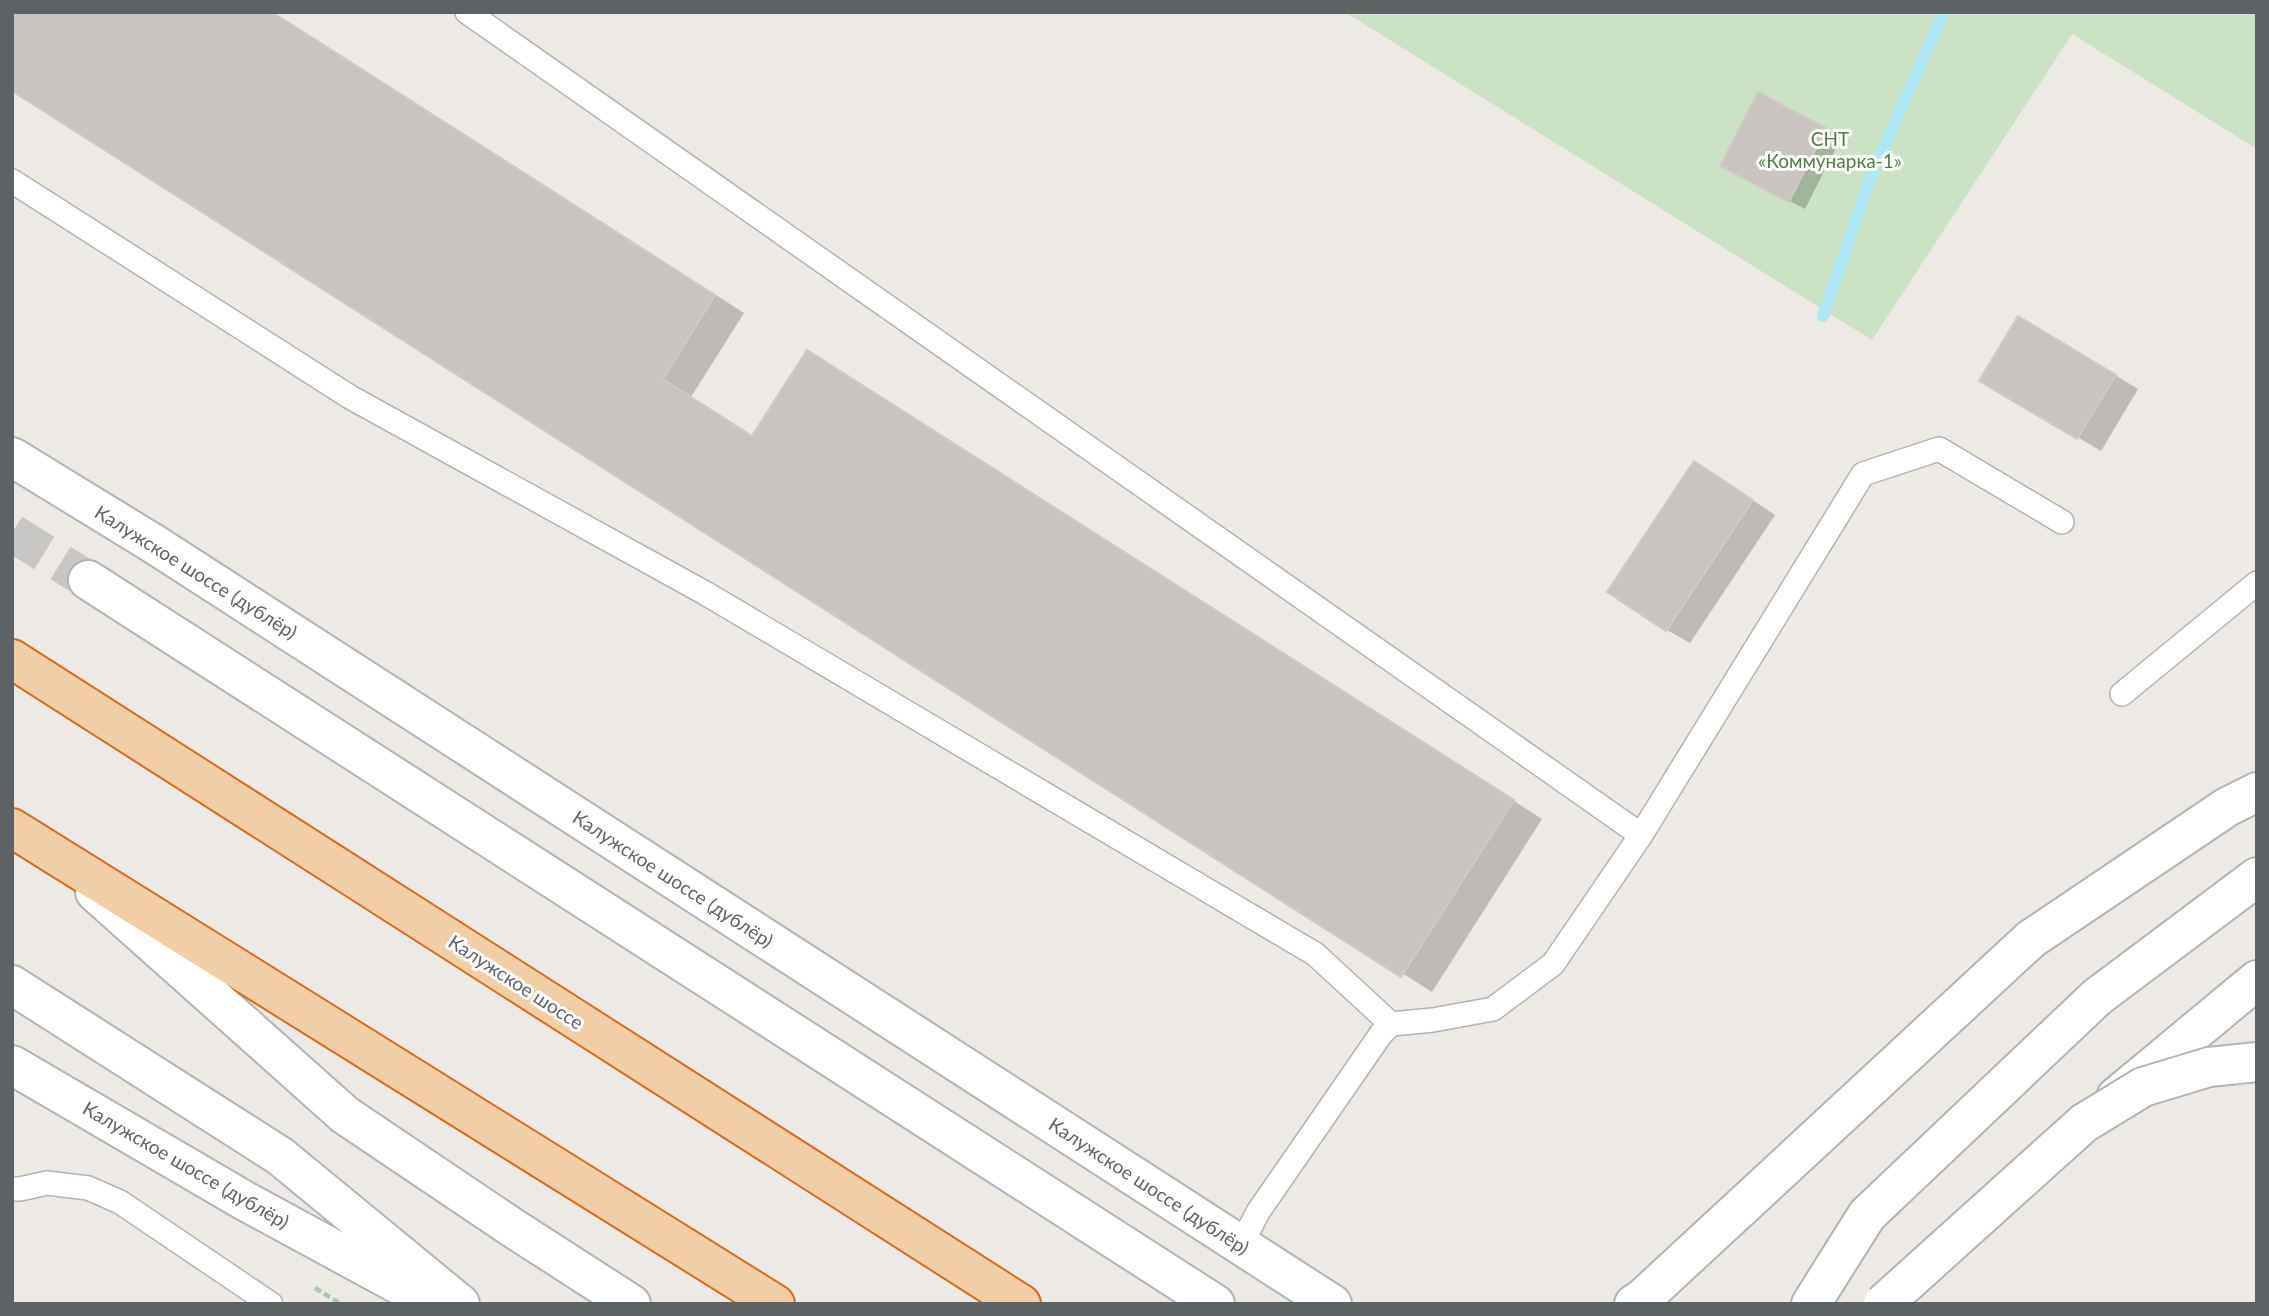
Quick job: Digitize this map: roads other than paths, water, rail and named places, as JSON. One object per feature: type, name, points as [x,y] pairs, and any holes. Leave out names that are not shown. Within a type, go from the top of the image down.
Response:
[{"type":"highway","name":"Калужское шоссе","points":[[12,659],[1021,1304]]},
{"type":"highway","points":[[12,828],[775,1304]]},
{"type":"main road","name":"Калужское шоссе (дублёр)","points":[[12,457],[153,544],[1332,1304]]},
{"type":"main road","points":[[88,580],[1215,1304]]},
{"type":"main road","points":[[1634,1304],[1739,1211],[2031,939],[2227,807],[2257,792]]},
{"type":"main road","points":[[51,853],[345,1115],[631,1304]]},
{"type":"main road","points":[[1811,1304],[1867,1215],[2097,997],[2257,877]]},
{"type":"main road","points":[[1883,1304],[2084,1123],[2257,980]]},
{"type":"main road","points":[[12,985],[280,1156],[460,1304]]},
{"type":"main road","points":[[2084,1123],[2143,1087],[2209,1067],[2257,1062]]},
{"type":"main road","name":"Калужское шоссе (дублёр)","points":[[12,1065],[245,1201],[434,1304]]},
{"type":"lane","points":[[467,12],[1641,835]]},
{"type":"lane","points":[[12,181],[350,397],[705,593],[1315,954],[1391,1024]]},
{"type":"lane","points":[[1241,1245],[1258,1212],[1381,1034],[1391,1024],[1433,1020],[1493,1009],[1553,964],[1641,835],[1863,474],[1939,449],[2062,522]]},
{"type":"lane","points":[[2122,694],[2257,583]]},
{"type":"lane","points":[[12,1189],[47,1183],[88,1188],[120,1202],[271,1304]]},
{"type":"waterway","points":[[1823,316],[1871,176],[1944,12]]},
{"type":"tunnel","points":[[12,533],[88,580]]},
{"type":"park label","name":"СНТ «Коммунарка-1»","points":[[1830,150]]}]
